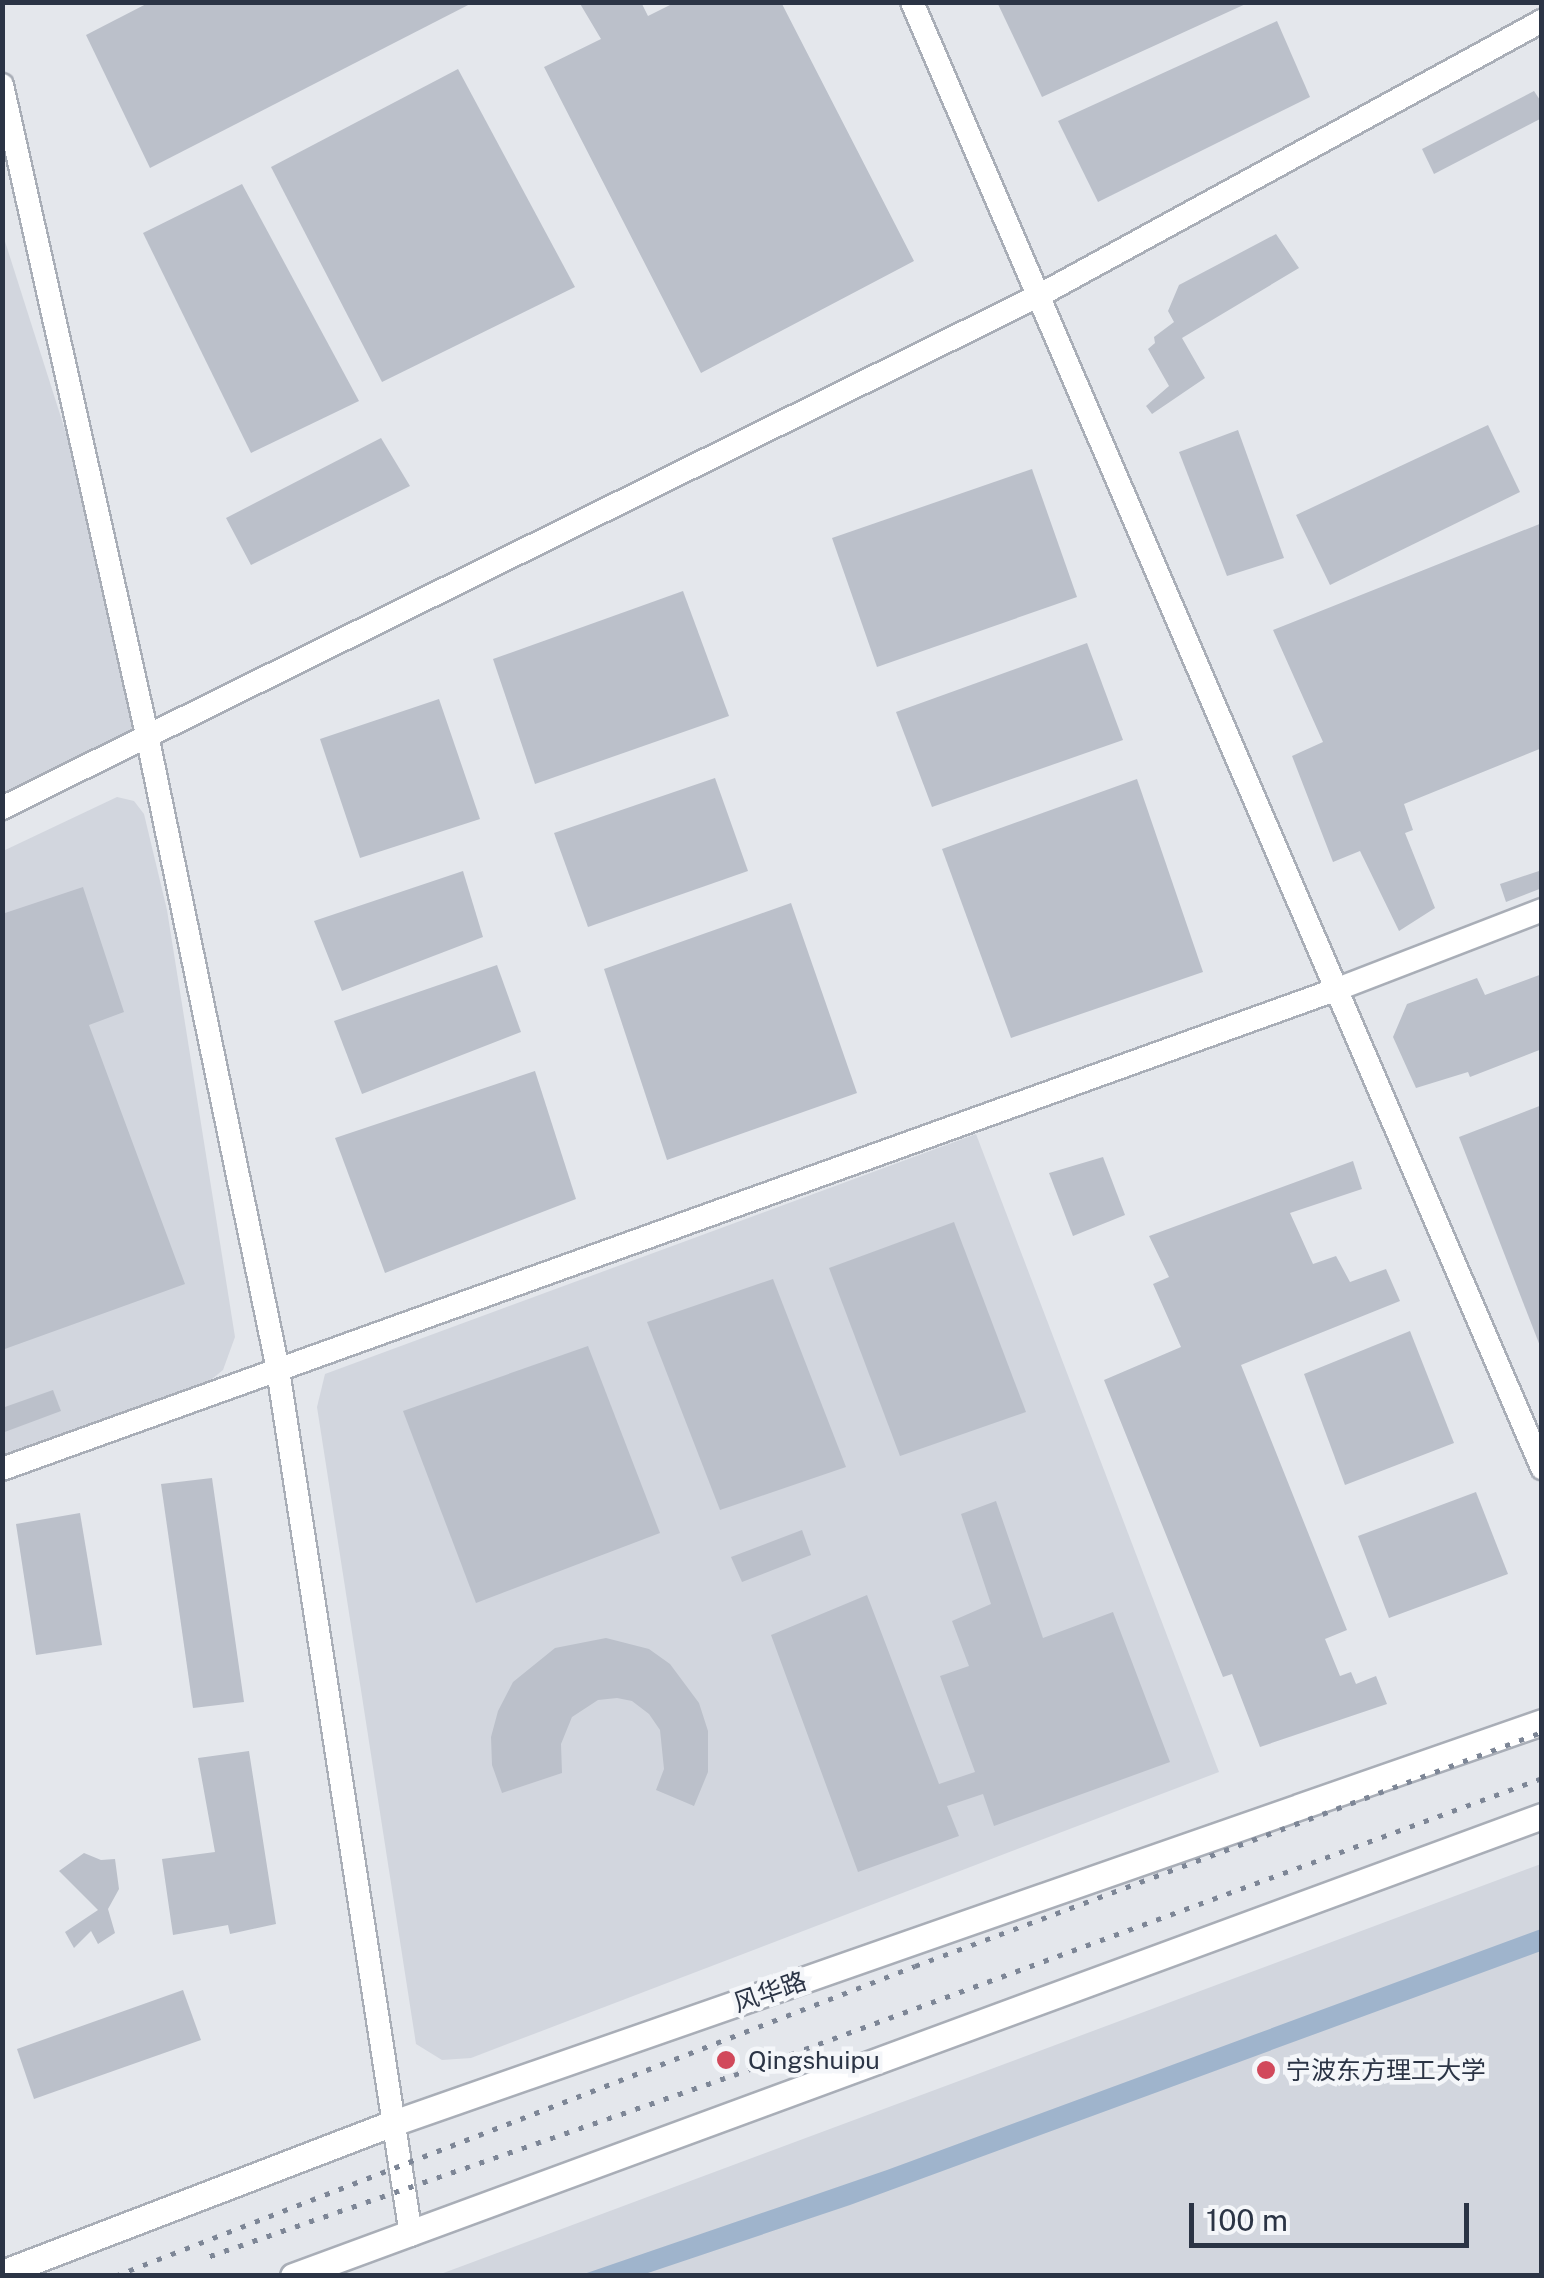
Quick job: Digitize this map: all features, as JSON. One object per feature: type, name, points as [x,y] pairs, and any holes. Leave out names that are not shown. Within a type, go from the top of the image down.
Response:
[{"type":"main road","name":"风华路","points":[[2,2274],[396,2122],[1542,1722]]},
{"type":"main road","points":[[293,2276],[1542,1816]]},
{"type":"street","points":[[912,2],[1542,1468]]},
{"type":"street","points":[[2,808],[1040,294],[1542,20]]},
{"type":"street","points":[[2,85],[147,735],[278,1370],[411,2235]]},
{"type":"street","points":[[2,1469],[1336,990],[1542,910]]},
{"type":"shaded area","points":[[2,232],[158,722],[2,797]]},
{"type":"shaded area","points":[[117,797],[134,801],[144,814],[167,910],[235,1337],[223,1370],[201,1388],[3,1457],[3,851]]},
{"type":"shaded area","points":[[976,1134],[1219,1772],[471,2058],[442,2060],[416,2044],[317,1407],[325,1374]]},
{"type":"shaded area","name":"宁波东方理工大学","points":[[1541,1864],[1541,2275],[438,2275]]},
{"type":"water","points":[[1541,1929],[1541,1951],[850,2205],[642,2275],[581,2275],[887,2170]]},
{"type":"building","points":[[150,2],[474,2],[150,168],[86,35]]},
{"type":"building","points":[[579,2],[641,2],[648,16],[676,2],[781,2],[914,261],[701,373],[544,67],[601,39]]},
{"type":"building","points":[[997,2],[1250,2],[1042,97]]},
{"type":"building","points":[[1277,21],[1310,97],[1098,202],[1058,121]]},
{"type":"building","points":[[458,69],[575,287],[382,382],[271,167]]},
{"type":"building","points":[[1534,91],[1542,103],[1542,118],[1434,174],[1422,149]]},
{"type":"building","points":[[242,184],[359,401],[251,453],[143,233]]},
{"type":"building","points":[[1276,234],[1299,268],[1182,338],[1205,378],[1152,414],[1146,406],[1169,386],[1148,349],[1155,343],[1154,337],[1174,322],[1168,311],[1179,285]]},
{"type":"building","points":[[1488,425],[1520,492],[1330,585],[1296,515]]},
{"type":"building","points":[[1238,430],[1284,558],[1227,576],[1179,452]]},
{"type":"building","points":[[381,438],[410,486],[251,565],[226,518]]},
{"type":"building","points":[[1032,469],[1077,597],[877,667],[832,538]]},
{"type":"building","points":[[1542,523],[1542,748],[1404,804],[1413,830],[1405,833],[1435,908],[1399,931],[1360,851],[1333,862],[1292,756],[1323,742],[1273,630]]},
{"type":"building","points":[[683,591],[729,716],[535,784],[493,659]]},
{"type":"building","points":[[1087,643],[1123,740],[932,807],[896,712]]},
{"type":"building","points":[[439,699],[480,819],[360,858],[320,739]]},
{"type":"building","points":[[715,778],[748,871],[588,927],[554,833]]},
{"type":"building","points":[[1137,779],[1203,972],[1011,1038],[942,849]]},
{"type":"building","points":[[1542,870],[1542,888],[1506,902],[1500,884]]},
{"type":"building","points":[[463,871],[483,937],[342,991],[314,921]]},
{"type":"building","points":[[83,887],[124,1012],[89,1025],[185,1284],[2,1350],[2,914]]},
{"type":"building","points":[[791,903],[857,1093],[667,1160],[604,969]]},
{"type":"building","points":[[497,965],[521,1032],[362,1094],[334,1021]]},
{"type":"building","points":[[1542,974],[1542,1049],[1470,1077],[1468,1072],[1416,1088],[1393,1037],[1407,1004],[1477,978],[1485,995]]},
{"type":"building","points":[[535,1071],[576,1199],[385,1273],[335,1138]]},
{"type":"building","points":[[1542,1105],[1542,1346],[1540,1346],[1459,1137]]},
{"type":"building","points":[[1103,1157],[1125,1215],[1073,1236],[1049,1173]]},
{"type":"building","points":[[1353,1161],[1362,1189],[1290,1213],[1313,1264],[1336,1256],[1350,1282],[1386,1269],[1400,1301],[1241,1365],[1347,1630],[1325,1639],[1340,1676],[1351,1672],[1356,1684],[1376,1676],[1387,1704],[1260,1747],[1232,1674],[1223,1677],[1104,1380],[1181,1347],[1153,1284],[1169,1277],[1149,1236]]},
{"type":"building","points":[[954,1222],[1026,1412],[900,1456],[829,1268]]},
{"type":"building","points":[[773,1279],[846,1467],[720,1510],[647,1322]]},
{"type":"building","points":[[1410,1331],[1454,1443],[1345,1485],[1304,1374]]},
{"type":"building","points":[[588,1346],[660,1533],[476,1603],[403,1411]]},
{"type":"building","points":[[53,1390],[61,1411],[2,1433],[2,1408]]},
{"type":"building","points":[[212,1478],[244,1702],[193,1708],[161,1484]]},
{"type":"building","points":[[1476,1492],[1508,1574],[1389,1618],[1358,1536]]},
{"type":"building","points":[[996,1501],[1043,1638],[1113,1612],[1170,1762],[994,1826],[983,1794],[947,1806],[959,1836],[858,1872],[771,1635],[867,1595],[939,1784],[975,1772],[940,1676],[969,1666],[952,1621],[991,1604],[961,1514]]},
{"type":"building","points":[[80,1513],[102,1645],[36,1655],[16,1524]]},
{"type":"building","points":[[802,1530],[811,1555],[742,1582],[731,1557]]},
{"type":"building","points":[[606,1638],[649,1649],[670,1664],[699,1703],[708,1731],[708,1772],[694,1806],[656,1790],[664,1769],[660,1730],[649,1714],[632,1701],[617,1698],[598,1700],[572,1717],[561,1744],[562,1773],[502,1793],[492,1765],[491,1737],[498,1711],[513,1682],[555,1648]]},
{"type":"building","points":[[249,1751],[276,1924],[230,1934],[228,1925],[173,1935],[162,1859],[215,1852],[198,1758]]},
{"type":"building","points":[[84,1853],[101,1860],[115,1859],[119,1889],[108,1909],[115,1933],[98,1944],[91,1931],[74,1948],[65,1932],[98,1910],[59,1871]]},
{"type":"building","points":[[183,1990],[201,2040],[34,2099],[17,2049]]},
{"type":"railway","points":[[115,2276],[915,1966],[1542,1732]]},
{"type":"railway","points":[[210,2256],[734,2075],[1542,1778]]},
{"type":"place","name":"Qingshuipu","points":[[726,2060]]},
{"type":"place","name":"宁波东方理工大学","points":[[1266,2070]]}]
